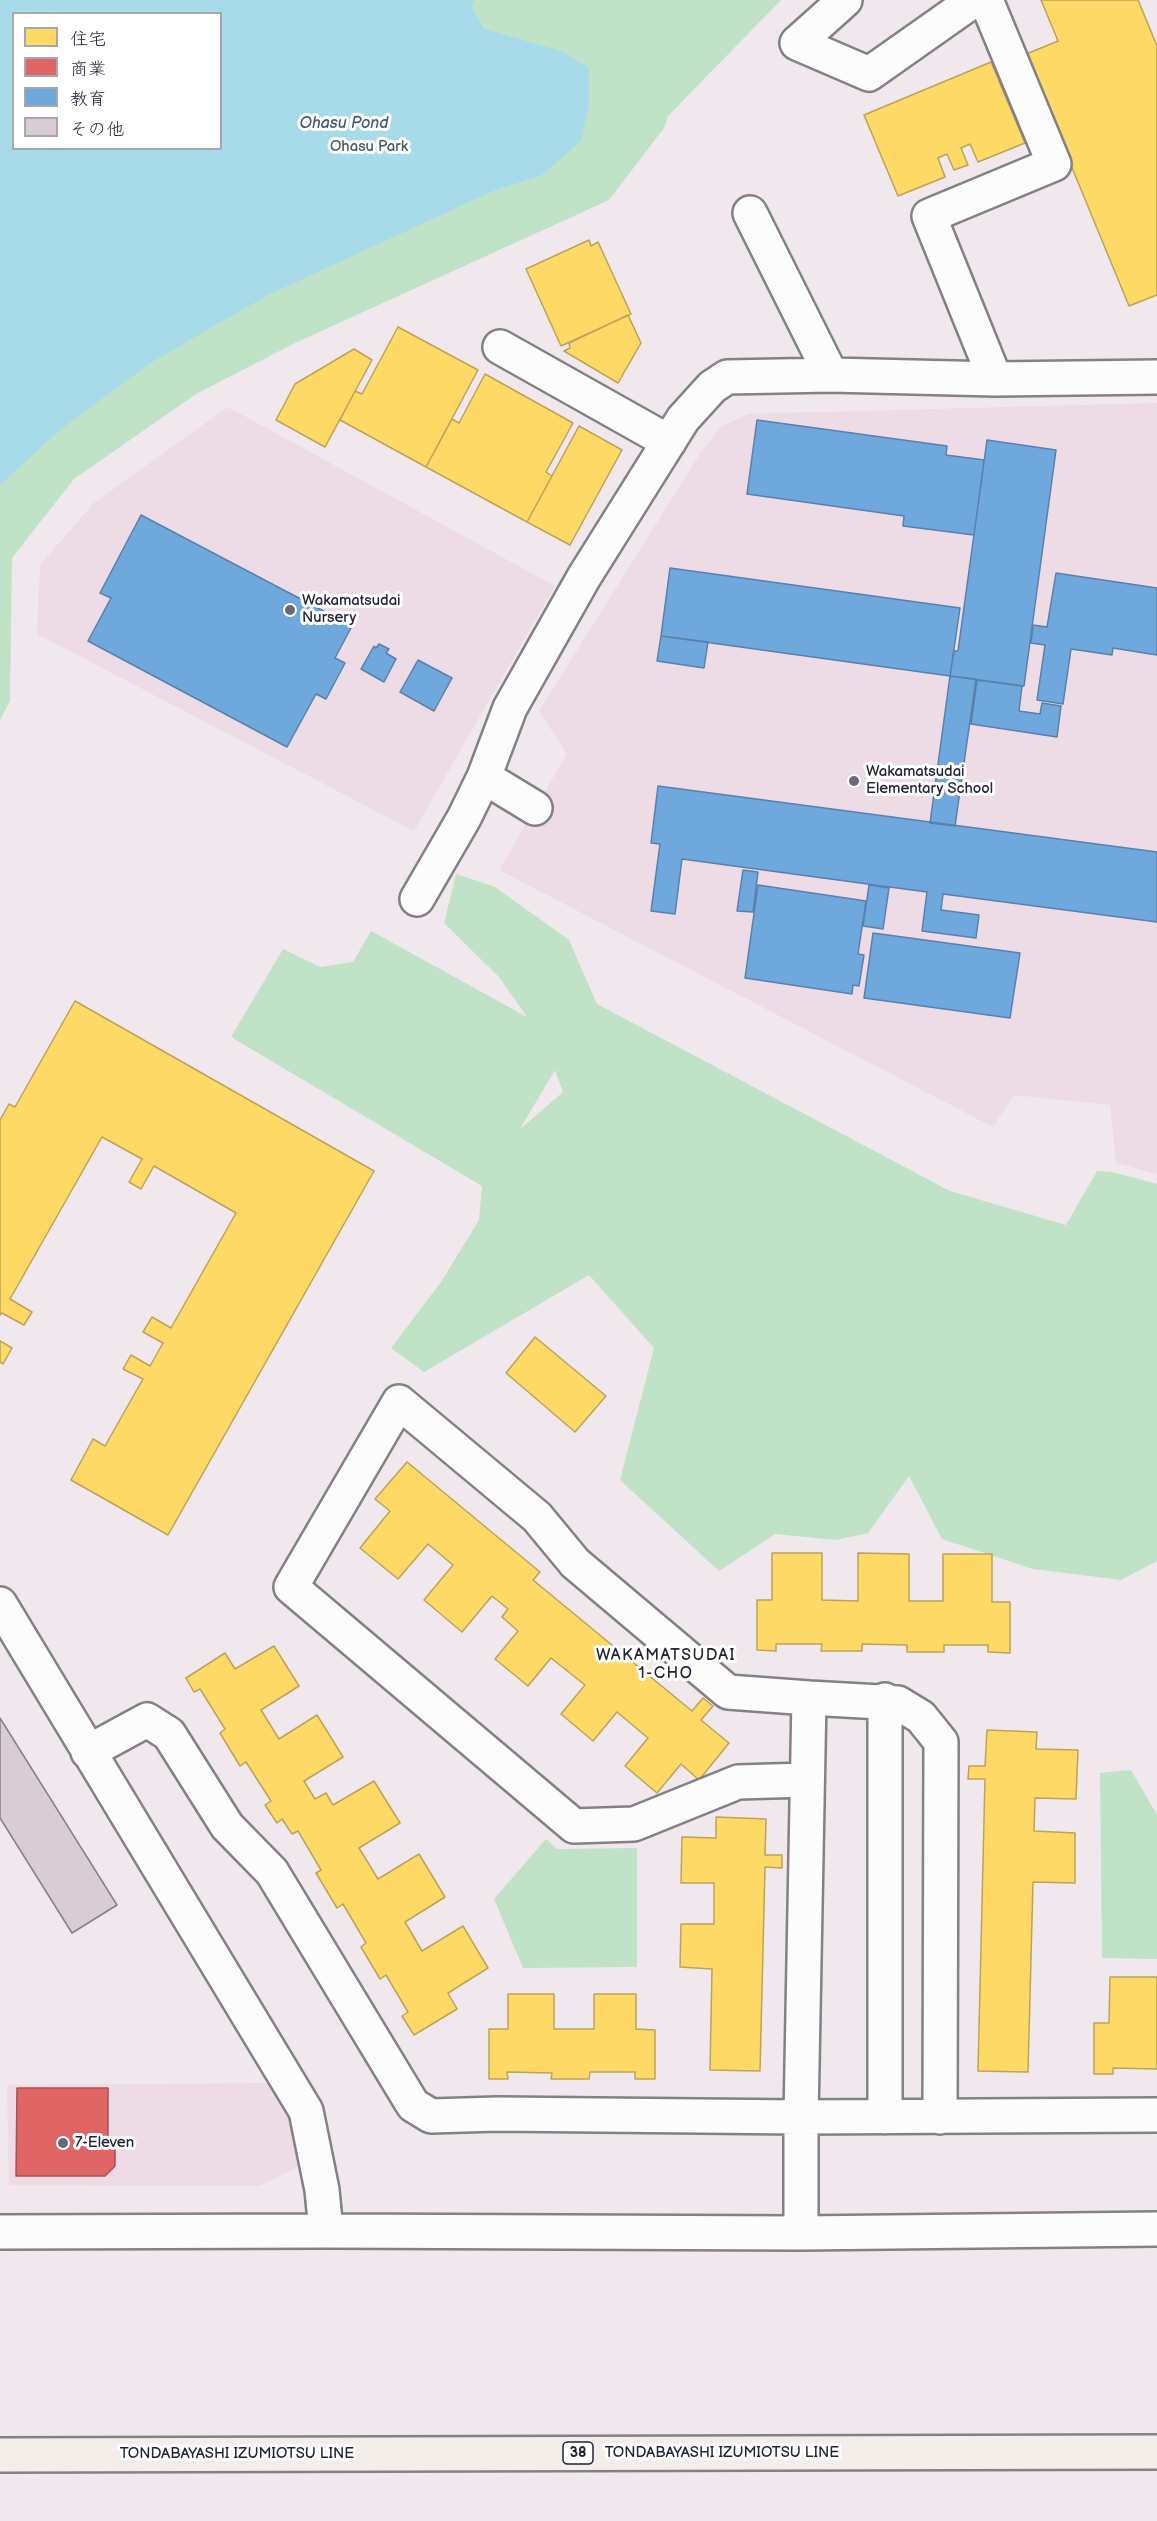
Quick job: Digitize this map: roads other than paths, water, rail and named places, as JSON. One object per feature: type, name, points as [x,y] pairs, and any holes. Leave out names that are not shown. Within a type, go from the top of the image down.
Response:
[{"type":"main road","name":"TONDABAYASHI IZUMIOTSU LINE","points":[[0,2455],[1157,2452]]},
{"type":"street","points":[[845,0],[797,43],[869,74],[974,0]]},
{"type":"street","points":[[986,0],[1054,164],[929,216],[994,379]]},
{"type":"street","points":[[750,213],[831,375]]},
{"type":"street","points":[[500,346],[669,442]]},
{"type":"street","points":[[417,899],[464,818],[484,777],[510,708],[584,577],[683,419],[712,387],[727,376],[831,375],[994,379],[1157,377]]},
{"type":"street","points":[[484,777],[535,808]]},
{"type":"street","points":[[806,1780],[738,1782],[634,1824],[574,1826],[291,1587],[399,1402],[537,1517],[575,1563],[728,1692],[809,1698],[885,1700],[898,1703],[921,1717],[941,1742],[940,2117]]},
{"type":"street","points":[[0,1604],[88,1752],[246,2031],[306,2110],[322,2190],[326,2231]]},
{"type":"street","points":[[801,2233],[809,1698]]},
{"type":"street","points":[[885,1700],[885,2117]]},
{"type":"street","points":[[88,1752],[147,1720],[169,1734],[227,1827],[272,1872],[413,2105],[431,2116],[497,2114],[801,2117],[1157,2115]]},
{"type":"street","points":[[0,2232],[801,2233],[1157,2229]]},
{"type":"water","name":"Ohasu Pond","points":[[0,0],[474,0],[472,7],[484,29],[561,51],[589,68],[589,105],[581,141],[542,175],[493,191],[268,295],[152,362],[61,429],[0,485]]},
{"type":"place","name":"Wakamatsudai Nursery","points":[[290,610]]},
{"type":"place","name":"Wakamatsudai Elementary School","points":[[854,781]]},
{"type":"place","name":"7-Eleven","points":[[63,2143]]},
{"type":"district","name":"WAKAMATSUDAI 1-CHO","points":[[666,1665]]},
{"type":"park label","name":"Ohasu Park","points":[[369,147]]}]
